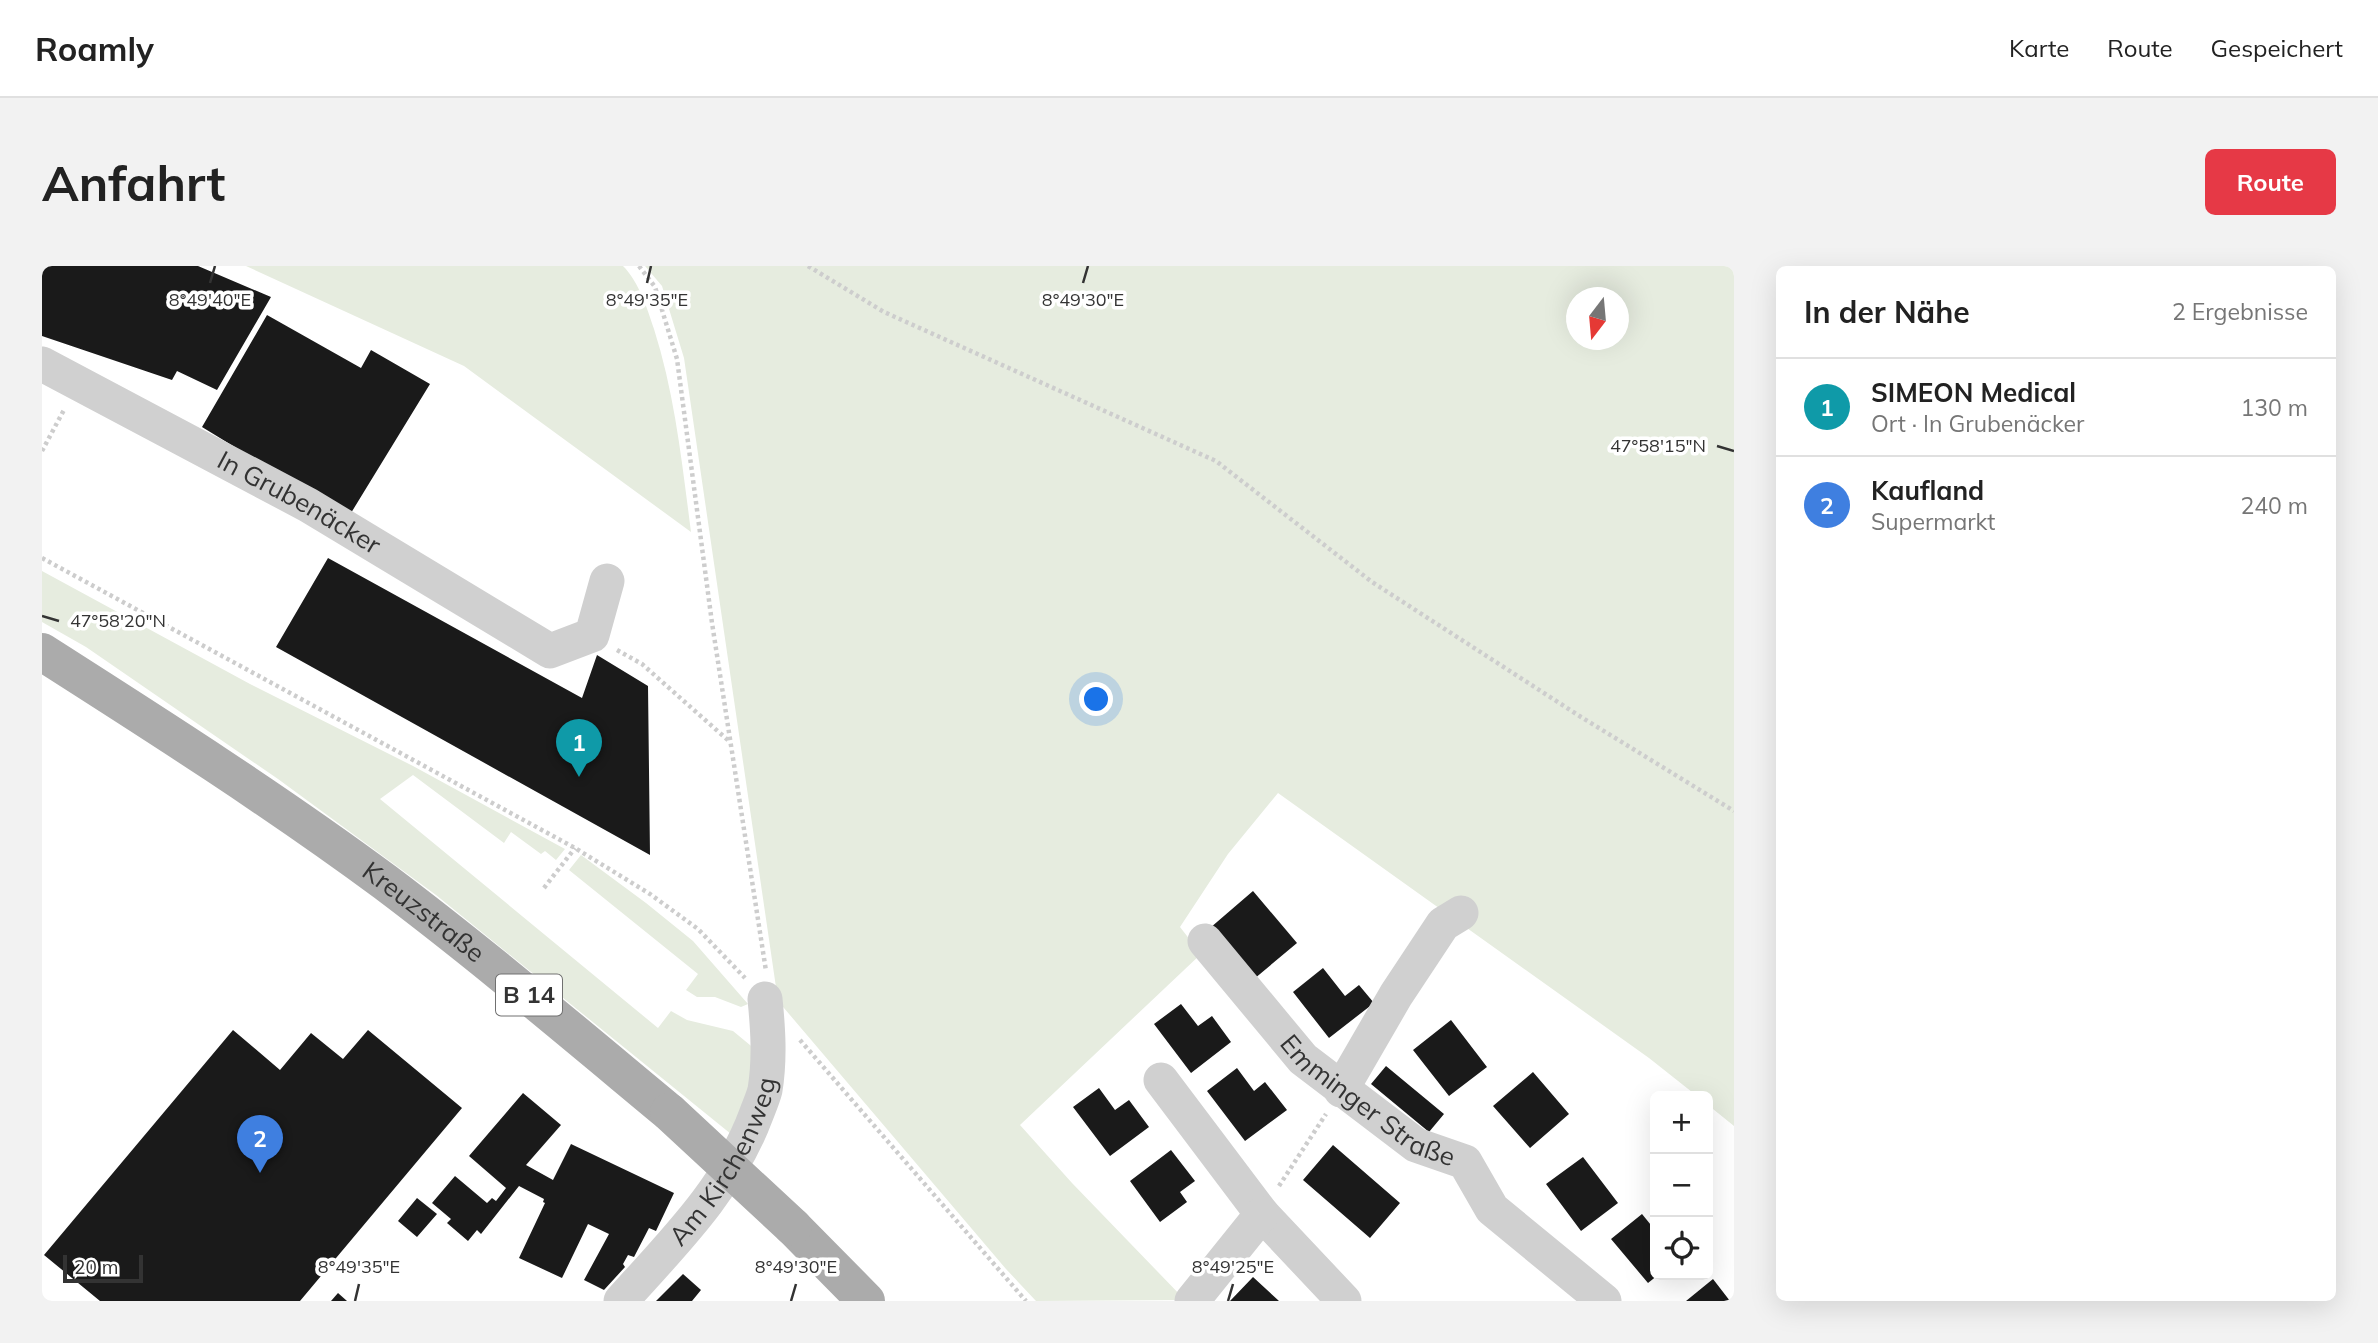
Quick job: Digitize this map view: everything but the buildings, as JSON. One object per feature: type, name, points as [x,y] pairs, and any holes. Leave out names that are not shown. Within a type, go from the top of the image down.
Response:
[{"type":"main road","name":"Kreuzstraße","points":[[42,652],[292,814],[386,883],[516,985],[669,1112],[793,1227],[866,1301]]},
{"type":"street","name":"In Grubenäcker","points":[[42,364],[308,505],[550,651],[592,635]]},
{"type":"street","points":[[592,635],[607,581]]},
{"type":"street","points":[[1341,1090],[1396,995],[1443,924],[1461,913]]},
{"type":"street","name":"Emminger Straße","points":[[1205,941],[1303,1059],[1416,1145],[1465,1162],[1492,1209],[1604,1301]]},
{"type":"street","name":"Am Kirchenweg","points":[[621,1301],[704,1206],[730,1168],[750,1130],[764,1091],[769,1037],[765,999]]},
{"type":"street","points":[[1161,1080],[1262,1214],[1344,1301]]},
{"type":"street","points":[[1192,1301],[1262,1214]]},
{"type":"path","points":[[639,266],[655,286],[677,359],[712,623],[766,973],[765,999]]},
{"type":"path","points":[[808,266],[884,312],[1216,461],[1372,582],[1581,717],[1734,811]]},
{"type":"path","points":[[42,451],[78,382]]},
{"type":"path","points":[[42,558],[575,848],[650,894],[698,929],[765,999],[1026,1301]]},
{"type":"path","points":[[592,635],[642,664],[730,742]]},
{"type":"path","points":[[544,888],[575,848]]},
{"type":"path","points":[[1262,1214],[1341,1090]]},
{"type":"shaded area","points":[[246,266],[623,266],[642,296],[661,354],[677,429],[691,532],[464,366]]},
{"type":"shaded area","points":[[645,266],[1734,266],[1734,1126],[1713,1109],[1713,1091],[1691,1091],[1649,1058],[1278,793],[1228,854],[1180,927],[1201,954],[1020,1125],[1185,1300],[1036,1301],[778,1001],[684,358],[662,286]]},
{"type":"shaded area","points":[[42,571],[250,684],[413,766],[565,849],[556,860],[545,851],[541,854],[511,832],[504,843],[413,775],[380,799],[658,1028],[671,1011],[687,1020],[733,1031],[756,1050],[754,1073],[731,1134],[436,895],[278,779],[86,647],[42,622]]},
{"type":"shaded area","points":[[581,855],[693,941],[748,1004],[741,1007],[715,997],[697,997],[686,990],[698,974],[569,870]]},
{"type":"place","name":"SIMEON Medical","points":[[579,777]]},
{"type":"place","name":"Kaufland","points":[[260,1173]]}]
